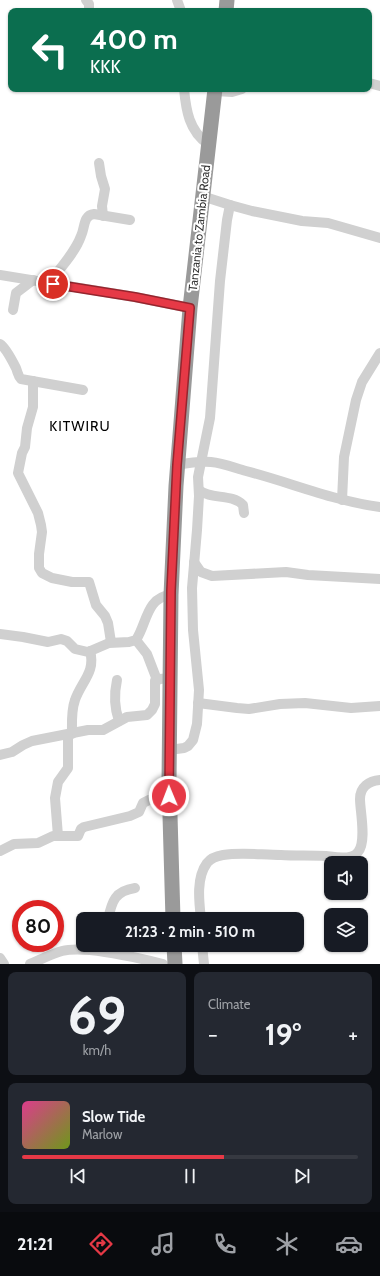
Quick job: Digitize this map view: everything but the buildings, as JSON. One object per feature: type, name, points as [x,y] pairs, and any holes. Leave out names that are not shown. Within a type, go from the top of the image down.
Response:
[{"type":"highway","name":"Tanzania to Zambia Road","points":[[173,912],[169,750],[163,679],[171,595],[177,465],[190,308],[215,92]]},
{"type":"highway","points":[[174,952],[175,964]]},
{"type":"street","points":[[184,92],[192,126],[200,138],[208,144]]},
{"type":"street","points":[[99,163],[105,189],[102,206],[103,216]]},
{"type":"street","points":[[202,196],[230,205],[302,221],[328,223],[380,238]]},
{"type":"street","points":[[169,750],[188,746],[192,742],[197,724],[198,673],[194,651],[192,622],[199,490],[198,477],[210,418],[220,281],[230,205]]},
{"type":"street","points":[[49,283],[79,242],[86,219],[91,215],[130,220]]},
{"type":"street","points":[[0,275],[135,297],[190,308]]},
{"type":"street","points":[[13,310],[16,292],[33,280]]},
{"type":"street","points":[[0,344],[4,346],[20,378],[24,380],[83,390]]},
{"type":"street","points":[[342,500],[344,457],[356,400],[362,382],[380,353]]},
{"type":"street","points":[[33,381],[30,421],[27,428],[25,447],[22,453],[18,473],[38,513],[42,525],[39,568],[42,573],[52,578],[72,582],[90,582],[96,605],[105,616],[108,623],[111,642]]},
{"type":"street","points":[[177,465],[214,462],[271,477],[330,498],[380,507]]},
{"type":"street","points":[[199,490],[207,494],[237,500],[243,505],[244,513]]},
{"type":"street","points":[[194,562],[202,572],[212,576],[286,572],[308,575],[380,579]]},
{"type":"street","points":[[136,640],[151,606],[163,596],[171,595]]},
{"type":"street","points":[[0,634],[48,642],[61,639],[67,641],[79,650],[90,651],[111,642],[129,642],[136,640]]},
{"type":"street","points":[[0,755],[12,752],[32,741],[70,735],[88,730],[104,730],[127,717],[147,715],[155,704],[154,683],[163,679],[136,640]]},
{"type":"street","points":[[58,836],[55,798],[58,782],[68,768],[72,714],[75,700],[87,679],[91,668],[92,659],[90,651]]},
{"type":"street","points":[[117,680],[114,694],[115,708],[119,721]]},
{"type":"street","points":[[198,703],[237,708],[256,708],[280,704],[305,703],[351,708],[380,706]]},
{"type":"street","points":[[200,912],[199,890],[201,878],[207,863],[215,857],[224,855],[263,854],[343,857],[357,854],[362,843],[361,792],[367,784],[380,780]]},
{"type":"street","points":[[0,851],[14,844],[38,843],[58,836],[78,836],[81,829],[84,827],[130,816],[139,812],[144,803],[149,800],[169,796]]},
{"type":"street","points":[[110,912],[115,898],[125,890],[135,888]]},
{"type":"street","points":[[30,964],[50,955],[69,950],[76,950]]},
{"type":"street","points":[[119,952],[163,964]]},
{"type":"street","points":[[203,952],[204,964]]},
{"type":"street","points":[[0,958],[4,964]]},
{"type":"district","name":"KITWIRU","points":[[80,426]]},
{"type":"route","points":[[53,284],[135,297],[190,308],[177,465],[171,591],[169,796]]}]
